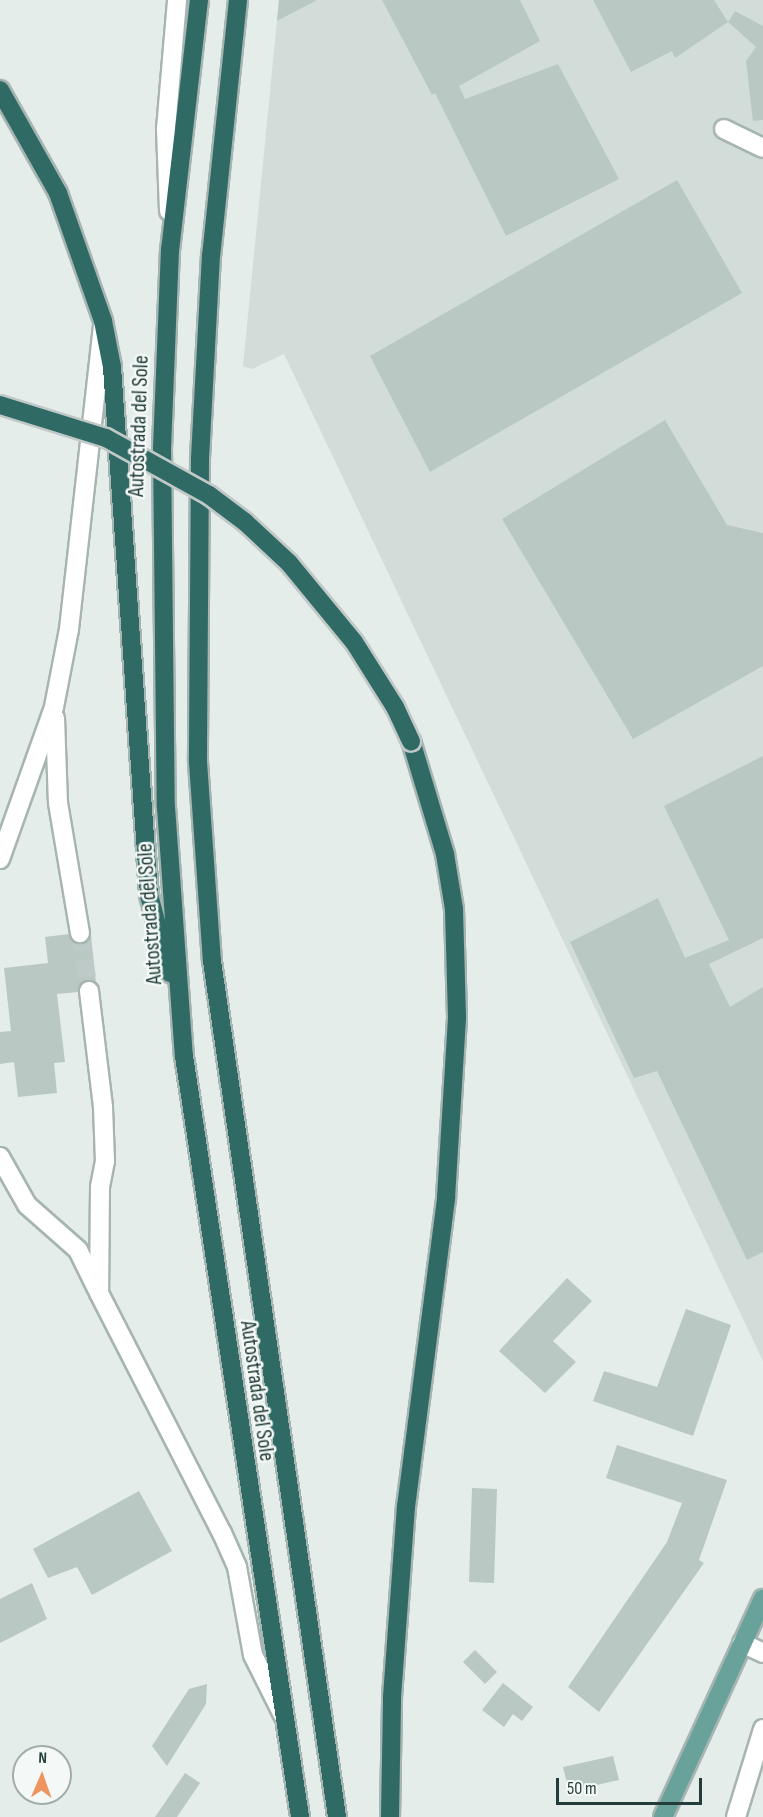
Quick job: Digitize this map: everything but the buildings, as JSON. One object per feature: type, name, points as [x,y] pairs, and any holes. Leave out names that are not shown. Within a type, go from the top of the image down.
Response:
[{"type":"highway","name":"Autostrada del Sole","points":[[199,0],[170,249],[160,492],[166,807],[181,1013],[233,1394],[300,1817]]},
{"type":"highway","name":"Autostrada del Sole","points":[[238,0],[211,255],[200,460],[198,762],[212,961],[337,1817]]},
{"type":"highway","points":[[0,90],[58,193],[103,321],[112,367],[149,895],[181,1013]]},
{"type":"highway","points":[[0,405],[106,438],[208,495],[245,522],[289,563],[354,642],[396,707],[411,741],[445,854],[454,909],[457,1017],[446,1198],[406,1507],[392,1696],[390,1817]]},
{"type":"main road","points":[[663,1817],[763,1599]]},
{"type":"street","points":[[170,249],[166,129],[177,0]]},
{"type":"street","points":[[724,129],[763,148]]},
{"type":"street","points":[[0,859],[54,707],[69,629],[103,321]]},
{"type":"street","points":[[54,707],[58,803],[80,933]]},
{"type":"street","points":[[89,991],[103,1107],[105,1161],[100,1187],[99,1293]]},
{"type":"street","points":[[0,1157],[27,1205],[78,1250],[226,1541],[237,1567],[253,1655],[284,1718]]},
{"type":"street","points":[[742,1643],[763,1653]]},
{"type":"street","points":[[736,1817],[763,1729]]},
{"type":"shaded area","points":[[279,0],[763,0],[763,1361],[284,354],[252,369],[243,366]]},
{"type":"tunnel","points":[[80,933],[89,991]]}]
